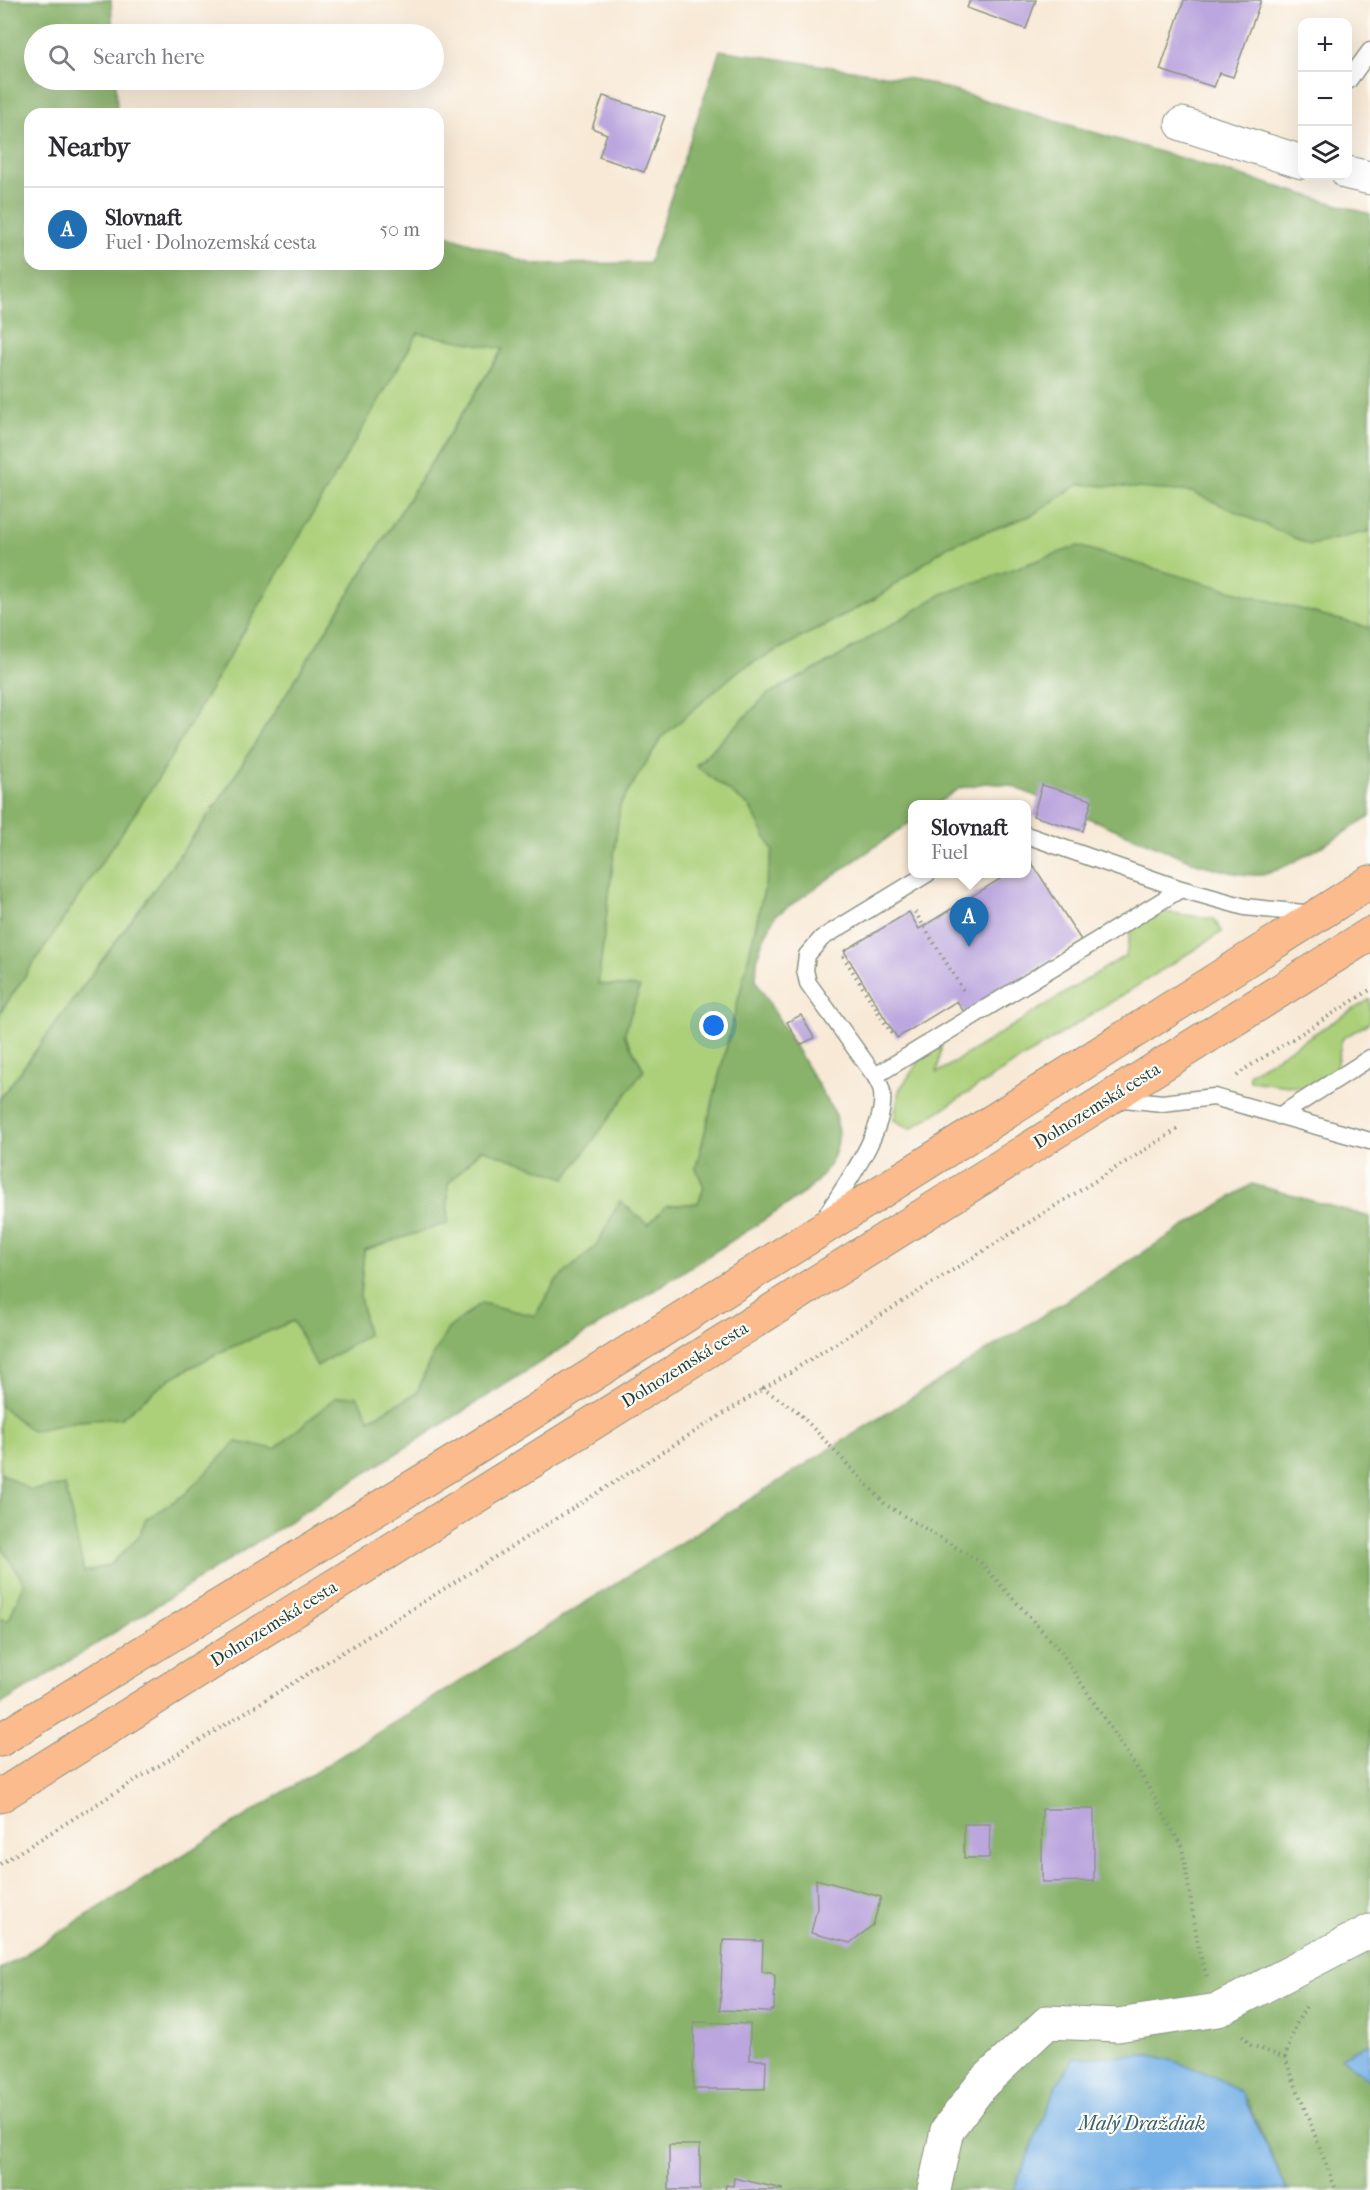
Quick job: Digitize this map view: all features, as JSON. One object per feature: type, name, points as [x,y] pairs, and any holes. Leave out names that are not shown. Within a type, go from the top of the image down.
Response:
[{"type":"main road","points":[[0,1740],[478,1447],[1370,882]]},
{"type":"main road","name":"Dolnozemská cesta","points":[[0,1796],[1370,934]]},
{"type":"street","points":[[1182,124],[1298,161]]},
{"type":"street","points":[[1352,174],[1370,178]]},
{"type":"street","points":[[934,2190],[946,2130],[983,2083],[1048,2022],[1118,2025],[1218,2010],[1370,1931]]},
{"type":"lane","points":[[1352,74],[1370,51]]},
{"type":"lane","points":[[1031,837],[1181,889],[1245,907],[1317,914]]},
{"type":"lane","points":[[815,1233],[874,1136],[882,1111],[882,1092],[875,1076],[808,983],[805,970],[807,955],[829,933],[919,878]]},
{"type":"lane","points":[[875,1076],[1181,889]]},
{"type":"lane","points":[[1279,1116],[1370,1058]]},
{"type":"lane","points":[[1111,1097],[1162,1103],[1214,1097],[1370,1141]]},
{"type":"path","points":[[901,890],[978,1013]]},
{"type":"path","points":[[829,933],[896,1042]]},
{"type":"path","points":[[0,1864],[1181,1128],[1245,1069],[1370,990]]},
{"type":"path","points":[[762,1388],[797,1411],[886,1505],[980,1562],[1061,1652],[1143,1778],[1182,1846],[1199,1951],[1218,2010],[1251,2045],[1285,2058],[1336,2190]]},
{"type":"green space","points":[[0,0],[111,0],[112,24],[24,24],[24,90],[116,90],[117,108],[24,108],[24,270],[444,270],[444,234],[532,264],[649,263],[720,50],[917,80],[1370,214],[1370,531],[1310,545],[1192,492],[1079,484],[1032,515],[948,546],[876,598],[739,670],[662,737],[620,805],[598,984],[640,987],[624,1035],[644,1070],[566,1178],[481,1149],[448,1184],[448,1223],[364,1250],[360,1296],[367,1335],[317,1366],[293,1321],[220,1352],[171,1378],[121,1418],[78,1421],[32,1431],[0,1405],[0,1099],[217,804],[503,349],[418,333],[158,779],[0,1013]]},
{"type":"green space","points":[[418,333],[503,348],[217,804],[0,1099],[0,1013],[158,778]]},
{"type":"green space","points":[[1079,484],[1192,491],[1310,545],[1370,531],[1370,628],[1200,582],[833,660],[768,694],[696,765],[750,807],[773,851],[696,1168],[704,1187],[698,1203],[666,1206],[648,1225],[620,1201],[596,1246],[556,1281],[535,1316],[481,1303],[448,1329],[427,1367],[417,1393],[370,1419],[336,1397],[275,1449],[236,1442],[184,1496],[146,1519],[138,1538],[110,1565],[84,1573],[65,1486],[30,1490],[0,1473],[0,1405],[32,1431],[78,1421],[121,1418],[171,1378],[220,1352],[293,1321],[317,1366],[367,1335],[360,1296],[364,1250],[448,1223],[448,1184],[482,1149],[644,1070],[598,984],[620,805],[662,737],[739,670],[876,598],[948,546],[1032,515]]},
{"type":"green space","points":[[1078,546],[1370,628],[1370,817],[1283,867],[1269,873],[1251,875],[1199,864],[1009,785],[985,783],[960,788],[942,800],[908,800],[908,824],[775,916],[761,945],[756,981],[836,1115],[838,1139],[834,1155],[827,1168],[806,1191],[752,1228],[0,1705],[0,1619],[9,1620],[24,1583],[0,1544],[0,1473],[30,1490],[65,1485],[84,1572],[110,1565],[138,1538],[146,1519],[184,1495],[236,1442],[275,1449],[336,1397],[357,1396],[370,1419],[417,1393],[427,1367],[448,1329],[481,1303],[535,1316],[556,1281],[596,1246],[620,1201],[648,1225],[666,1206],[698,1203],[704,1187],[696,1168],[773,851],[750,807],[696,766],[768,694],[833,660],[942,594]]},
{"type":"green space","points":[[1157,911],[1214,919],[1222,932],[911,1129],[894,1120],[899,1090],[921,1059],[942,1043],[937,1073],[1126,955],[1131,929]]},
{"type":"green space","points":[[1370,999],[1370,1022],[1342,1039],[1335,1072],[1306,1088],[1250,1081],[1249,1074]]},
{"type":"green space","points":[[1252,1184],[1370,1217],[1370,2043],[1342,2057],[1370,2081],[1370,2190],[1287,2190],[1247,2101],[1230,2086],[1190,2067],[1151,2055],[1074,2058],[1057,2085],[1014,2190],[0,2190],[0,1970]]},
{"type":"green space","points":[[0,1544],[24,1583],[9,1620],[0,1619]]},
{"type":"water","points":[[1370,2043],[1370,2081],[1341,2057]]},
{"type":"water","name":"Malý Draždiak","points":[[1151,2055],[1199,2070],[1242,2094],[1287,2190],[1014,2190],[1057,2085],[1074,2058]]},
{"type":"building","points":[[970,0],[1036,0],[1026,29],[967,8]]},
{"type":"building","points":[[1184,0],[1261,0],[1233,77],[1220,73],[1214,87],[1160,70]]},
{"type":"building","points":[[603,96],[665,116],[644,172],[599,157],[607,134],[592,128]]},
{"type":"building","points":[[1042,785],[1092,800],[1083,831],[1033,816]]},
{"type":"building","points":[[1031,862],[1081,940],[965,1014],[957,1001],[897,1038],[844,951],[909,912],[919,929],[1002,878],[1031,878]]},
{"type":"building","points":[[801,1015],[814,1038],[800,1045],[787,1022]]},
{"type":"building","points":[[1042,1809],[1094,1809],[1094,1881],[1042,1882]]},
{"type":"building","points":[[964,1824],[990,1824],[989,1858],[964,1858]]},
{"type":"building","points":[[816,1879],[881,1897],[873,1925],[850,1943],[811,1933],[817,1908]]},
{"type":"building","points":[[723,1940],[763,1941],[762,1972],[771,1972],[775,1976],[774,2009],[769,2012],[720,2010]]},
{"type":"building","points":[[694,2022],[750,2024],[750,2060],[766,2060],[765,2089],[693,2089]]},
{"type":"building","points":[[669,2145],[700,2145],[700,2190],[669,2190]]},
{"type":"building","points":[[734,2178],[783,2189],[725,2190],[726,2185],[733,2186]]},
{"type":"place","name":"Slovnaft","points":[[969,947]]}]
